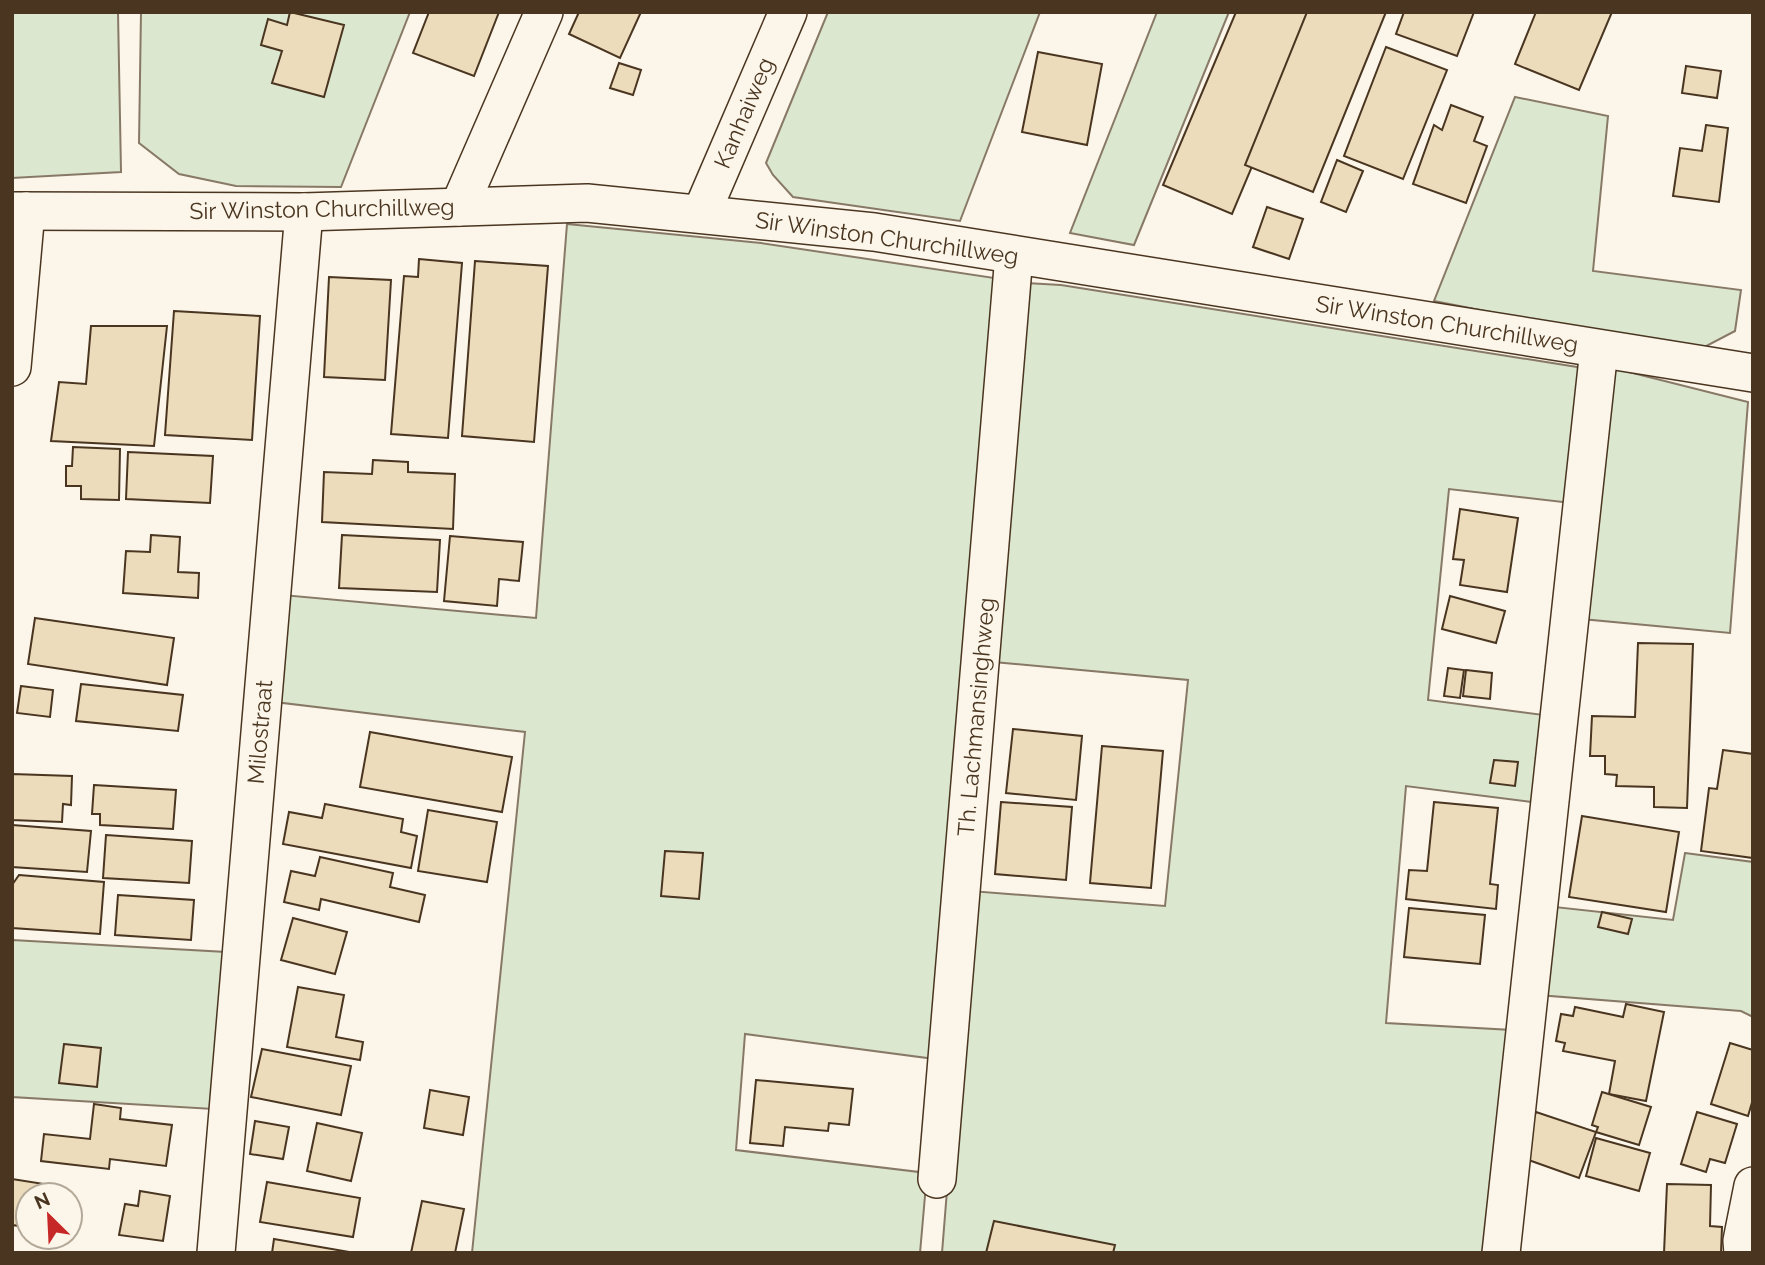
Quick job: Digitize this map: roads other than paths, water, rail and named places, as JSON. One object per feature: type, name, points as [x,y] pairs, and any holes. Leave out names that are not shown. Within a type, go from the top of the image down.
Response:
[{"type":"street","points":[[459,207],[544,12]]},
{"type":"street","name":"Kanhaiweg","points":[[701,214],[788,12]]},
{"type":"street","name":"Sir Winston Churchillweg","points":[[19,211],[304,212],[587,203],[874,232],[1599,349],[1752,367]]},
{"type":"street","points":[[12,367],[19,211]]},
{"type":"street","name":"Milostraat","points":[[216,1253],[304,212]]},
{"type":"street","name":"Th. Lachmansinghweg","points":[[937,1179],[1014,255]]},
{"type":"street","points":[[1501,1253],[1599,349]]},
{"type":"street","points":[[1744,1253],[1742,1241],[1753,1186]]}]
